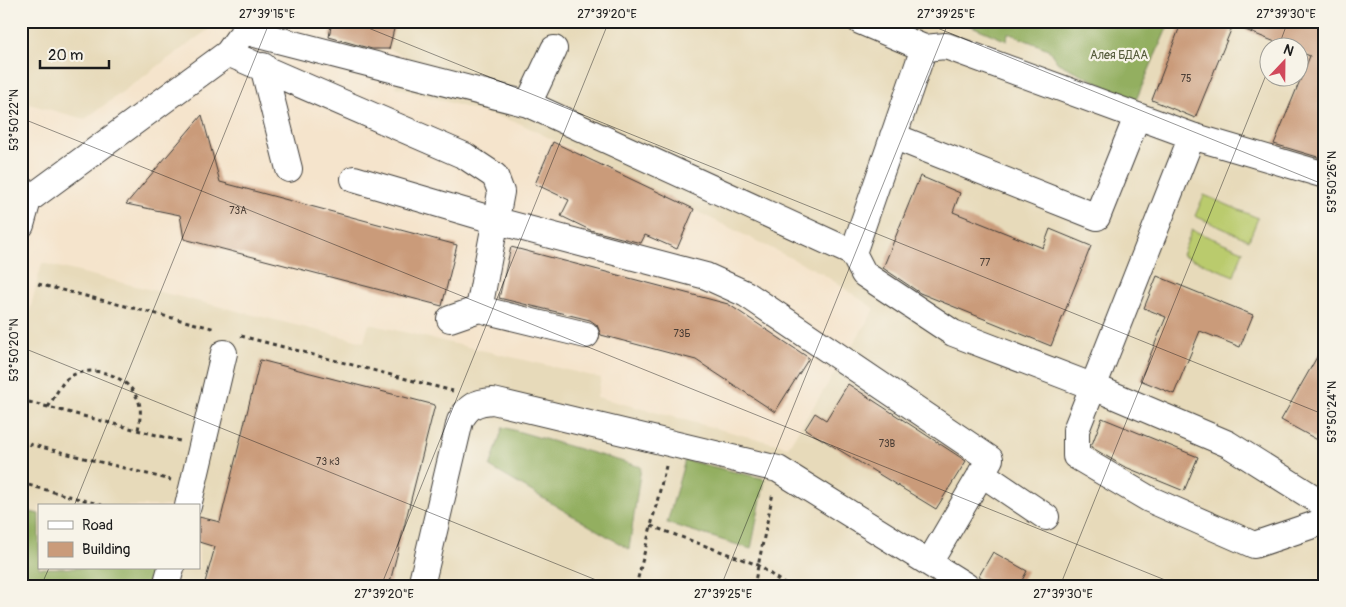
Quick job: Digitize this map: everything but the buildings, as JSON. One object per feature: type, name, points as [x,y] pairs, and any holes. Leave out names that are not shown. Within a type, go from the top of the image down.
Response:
[{"type":"lane","points":[[860,21],[924,48],[946,46],[1192,136],[1325,175]]},
{"type":"lane","points":[[21,225],[28,200],[228,53],[248,26],[528,104],[853,253],[864,274],[953,333],[1094,387],[1228,444],[1325,505]]},
{"type":"lane","points":[[853,253],[924,48]]},
{"type":"lane","points":[[528,104],[554,49]]},
{"type":"lane","points":[[228,53],[263,66],[465,156],[495,176],[501,192],[479,309]]},
{"type":"lane","points":[[263,66],[289,169]]},
{"type":"lane","points":[[893,136],[1097,217],[1137,117]]},
{"type":"lane","points":[[1192,136],[1076,430],[1076,456],[1148,499],[1254,545],[1325,521]]},
{"type":"lane","points":[[354,179],[497,221],[706,276],[746,294],[990,459],[929,563]]},
{"type":"lane","points":[[450,319],[479,309],[586,335]]},
{"type":"lane","points":[[184,494],[226,339]]},
{"type":"lane","points":[[421,586],[460,421],[467,408],[479,402],[493,401],[778,469],[966,586]]},
{"type":"lane","points":[[981,473],[1046,517]]},
{"type":"lane","points":[[166,586],[170,570]]},
{"type":"path","points":[[38,284],[226,339],[452,390],[471,406]]},
{"type":"path","points":[[48,407],[67,378],[89,370],[118,377],[136,395],[141,412],[138,430]]},
{"type":"path","points":[[21,400],[189,444]]},
{"type":"path","points":[[21,442],[184,494]]},
{"type":"path","points":[[636,586],[672,444]]},
{"type":"path","points":[[754,586],[778,469]]},
{"type":"path","points":[[21,483],[98,504]]},
{"type":"path","points":[[651,526],[758,565],[787,586]]},
{"type":"shaded area","points":[[21,21],[220,21],[85,119],[21,102]]},
{"type":"shaded area","points":[[332,21],[1325,21],[1325,586],[21,586],[21,346],[42,263],[364,342],[369,324],[601,378],[597,397],[788,447],[875,309],[823,274],[519,123],[396,87],[404,56],[389,49],[363,52],[329,38]]},
{"type":"green space","name":"Алея БДАА","points":[[960,21],[1170,21],[1136,100],[1111,95],[1105,86],[1058,63],[1048,49],[1008,33],[1007,41]]},
{"type":"green space","points":[[1204,195],[1258,218],[1249,240],[1195,216]]},
{"type":"green space","points":[[1192,230],[1243,251],[1234,276],[1182,255]]},
{"type":"green space","points":[[503,427],[641,467],[629,549],[490,467]]},
{"type":"green space","points":[[685,460],[765,479],[751,549],[667,523]]},
{"type":"green space","points":[[21,510],[38,514],[38,570],[153,570],[147,586],[21,586]]}]
